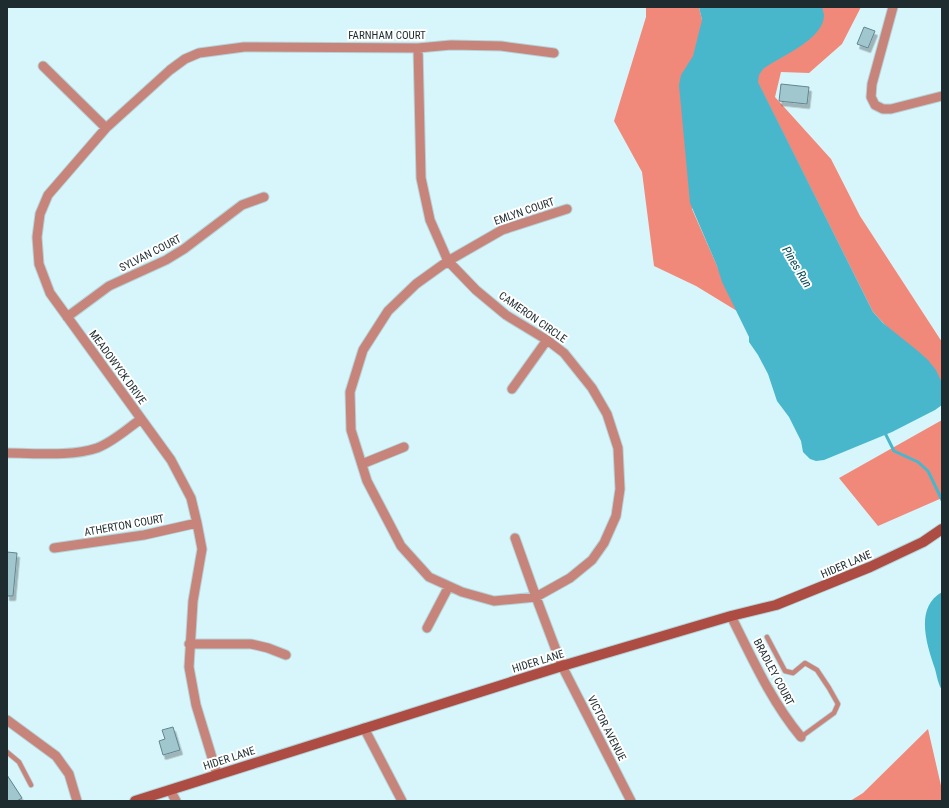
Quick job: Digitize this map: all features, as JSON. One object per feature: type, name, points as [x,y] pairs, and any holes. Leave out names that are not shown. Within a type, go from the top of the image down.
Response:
[{"type":"street","points":[[893,7],[872,84],[871,97],[875,105],[883,109],[891,109],[942,96]]},
{"type":"street","name":"FARNHAM COURT","points":[[220,49],[244,47],[418,48],[451,45],[502,46],[554,53]]},
{"type":"street","name":"CAMERON CIRCLE","points":[[418,48],[421,178],[430,220],[448,261],[476,290],[506,315],[547,340],[564,353],[592,388],[607,414],[618,448],[620,489],[616,516],[604,543],[592,560],[570,578],[536,597],[494,601],[462,592],[429,577],[401,546],[367,481],[351,430],[350,392],[363,350],[388,311],[416,284],[448,261]]},
{"type":"street","name":"MEADOWYCK DRIVE","points":[[218,774],[196,706],[188,667],[193,600],[202,549],[191,498],[171,460],[50,293],[39,264],[37,237],[40,214],[48,195],[106,128],[170,70],[185,59],[199,53],[220,49]]},
{"type":"street","points":[[43,66],[106,128]]},
{"type":"street","name":"SYLVAN COURT","points":[[67,317],[109,286],[166,260],[184,249],[242,205],[264,197]]},
{"type":"street","name":"EMLYN COURT","points":[[448,261],[502,230],[567,209]]},
{"type":"street","points":[[512,389],[547,340]]},
{"type":"street","points":[[7,454],[74,453],[97,448],[115,438],[141,419]]},
{"type":"street","points":[[362,464],[404,446]]},
{"type":"street","name":"ATHERTON COURT","points":[[54,548],[144,535],[197,523]]},
{"type":"street","name":"HIDER LANE","points":[[134,801],[562,666],[731,616],[776,605],[870,567],[922,542],[942,529]]},
{"type":"street","points":[[515,538],[562,666]]},
{"type":"street","points":[[428,628],[449,586]]},
{"type":"street","name":"BRADLEY COURT","points":[[731,616],[756,668],[786,719],[801,737]]},
{"type":"street","points":[[189,644],[251,644],[268,648],[286,656]]},
{"type":"street","name":"VICTOR AVENUE","points":[[562,666],[631,801]]},
{"type":"street","points":[[7,720],[56,756],[69,774],[77,801]]},
{"type":"street","points":[[364,728],[402,801]]},
{"type":"street","points":[[170,790],[176,801]]},
{"type":"lane","points":[[767,637],[785,671],[793,673],[805,663],[817,670],[838,704],[834,713],[801,737]]},
{"type":"lane","points":[[7,752],[20,762],[31,785]]},
{"type":"shaded area","points":[[646,7],[699,7],[702,20],[820,7],[861,7],[842,44],[809,73],[781,72],[775,97],[831,159],[860,216],[942,342],[942,386],[873,312],[758,83],[692,209],[737,311],[696,286],[654,266],[642,172],[614,121],[646,17]]},
{"type":"shaded area","points":[[942,420],[942,498],[878,526],[839,478]]},
{"type":"shaded area","points":[[928,729],[942,790],[942,801],[850,801],[863,793]]},
{"type":"water","points":[[699,7],[822,7],[824,16],[822,25],[816,33],[799,47],[763,69],[759,75],[758,82],[873,312],[883,323],[928,360],[936,370],[942,383],[942,405],[935,410],[892,432],[824,460],[816,461],[810,459],[803,452],[801,441],[789,417],[777,401],[768,374],[749,342],[749,337],[722,282],[717,266],[690,203],[679,85],[681,75],[693,56],[702,20]]},
{"type":"water","points":[[942,592],[942,690],[926,638],[925,617],[928,607],[933,599]]},
{"type":"building","points":[[864,27],[875,31],[868,48],[857,44]]},
{"type":"building","points":[[781,84],[809,87],[807,104],[779,101]]},
{"type":"building","points":[[7,552],[17,553],[13,596],[7,596]]},
{"type":"building","points":[[173,727],[180,750],[163,755],[159,741],[165,739],[162,730]]},
{"type":"building","points":[[7,775],[22,798],[17,801],[7,801]]},
{"type":"waterway","name":"Pines Run","points":[[884,431],[894,451],[918,462],[928,471],[942,500]]}]
